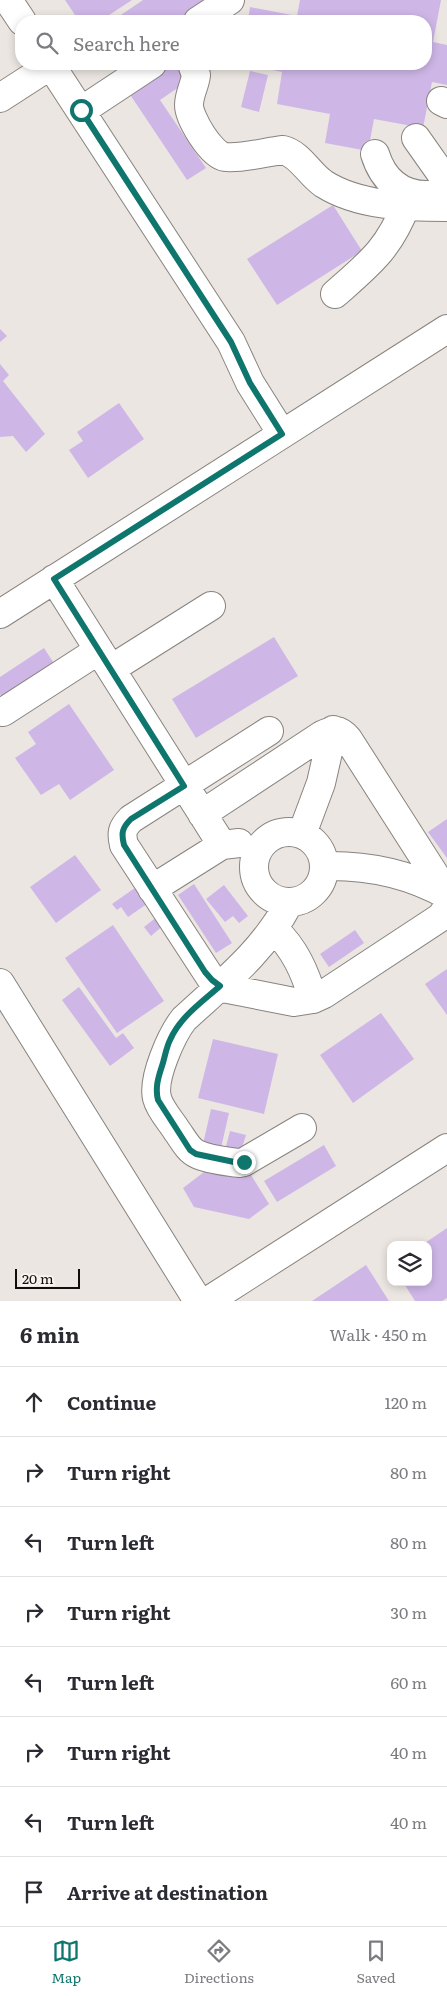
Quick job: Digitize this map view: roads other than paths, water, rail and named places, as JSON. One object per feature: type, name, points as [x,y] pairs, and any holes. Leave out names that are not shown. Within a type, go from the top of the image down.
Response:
[{"type":"street","points":[[8,0],[18,15]]},
{"type":"street","points":[[207,15],[230,0]]},
{"type":"street","points":[[0,98],[41,70]]},
{"type":"street","points":[[54,70],[231,342],[260,372],[289,429]]},
{"type":"street","points":[[81,110],[132,70]]},
{"type":"street","points":[[194,70],[196,75],[189,97],[191,117],[216,153],[229,157],[283,150],[288,151],[322,183],[338,191],[371,202],[447,207]]},
{"type":"street","points":[[416,138],[447,182]]},
{"type":"street","points":[[375,154],[378,166],[385,176],[404,191],[415,195],[428,195],[447,189]]},
{"type":"street","points":[[335,294],[380,253],[394,231],[406,205]]},
{"type":"street","points":[[0,614],[447,329]]},
{"type":"street","points":[[54,579],[222,846]]},
{"type":"street","points":[[3,712],[212,606]]},
{"type":"street","points":[[202,814],[322,734],[333,730],[342,732],[447,895]]},
{"type":"street","points":[[302,834],[321,783],[333,730]]},
{"type":"street","points":[[269,731],[131,819],[124,826],[121,835],[124,845],[212,980],[220,986],[236,991],[294,1002],[313,999],[324,994],[440,918],[447,908]]},
{"type":"street","points":[[291,832],[302,834],[311,839],[318,847],[324,866],[323,877],[314,891],[300,901],[289,903],[278,901],[268,896],[260,888],[253,866],[255,855],[260,845],[269,837],[279,833],[291,832]]},
{"type":"street","points":[[152,889],[222,846],[248,843],[260,845]]},
{"type":"street","points":[[324,866],[345,866],[387,871],[427,884],[447,895]]},
{"type":"street","points":[[289,903],[274,929],[249,960],[184,1018],[170,1040],[156,1091],[162,1109],[190,1150],[196,1154],[239,1163],[248,1161],[302,1128]]},
{"type":"street","points":[[274,929],[298,958],[307,978],[313,999]]},
{"type":"street","points":[[0,982],[198,1301]]},
{"type":"street","points":[[208,1301],[447,1148]]}]
